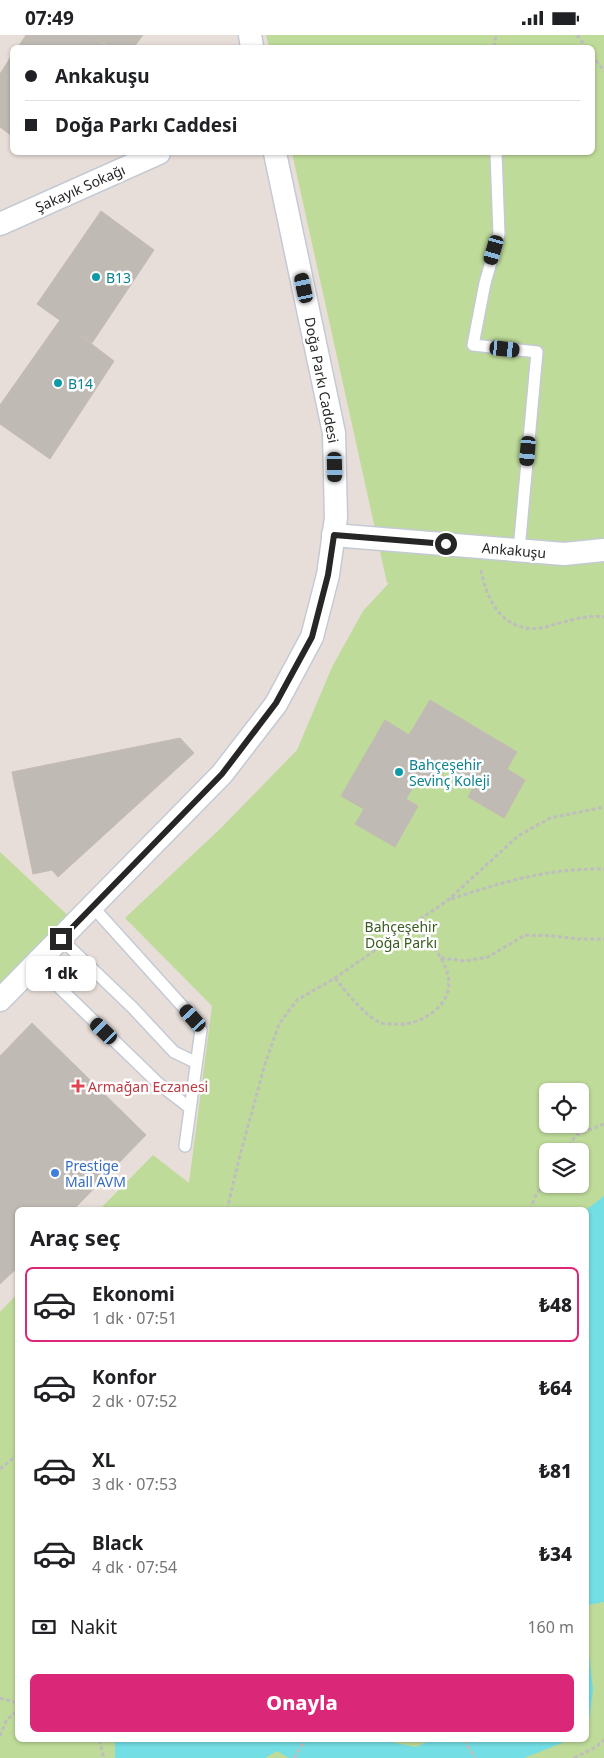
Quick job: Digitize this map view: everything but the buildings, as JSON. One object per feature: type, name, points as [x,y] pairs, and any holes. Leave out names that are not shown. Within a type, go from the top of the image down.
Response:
[{"type":"street","name":"Şakayık Sokağı","points":[[0,224],[155,155]]},
{"type":"street","name":"Doğa Parkı Caddesi","points":[[0,1000],[222,774],[276,703],[312,637],[328,575],[336,518],[334,433],[275,155]]},
{"type":"street","name":"Ankakuşu","points":[[334,535],[564,554],[604,550]]},
{"type":"lane","points":[[496,155],[499,234],[485,283],[474,345],[537,352],[519,550]]},
{"type":"lane","points":[[92,906],[193,1018],[201,1030],[185,1146]]},
{"type":"lane","points":[[61,939],[132,1007],[174,1052],[196,1062]]},
{"type":"lane","points":[[36,964],[159,1084],[190,1108]]},
{"type":"path","points":[[595,59],[604,71]]},
{"type":"path","points":[[478,547],[484,588],[491,604],[506,619],[520,626],[538,628],[594,616],[604,617]]},
{"type":"path","points":[[228,1207],[262,1073],[279,1024],[297,1000],[335,979],[448,900],[518,836],[550,818],[604,807]]},
{"type":"path","points":[[448,900],[504,881],[547,871],[576,868],[604,869]]},
{"type":"path","points":[[335,979],[359,1007],[380,1023],[407,1026],[435,1013],[446,995],[448,977],[441,958],[416,923]]},
{"type":"path","points":[[441,958],[466,961],[488,957],[525,935],[604,939]]},
{"type":"path","points":[[570,1143],[576,1135],[604,1125]]},
{"type":"path","points":[[531,1207],[539,1190]]},
{"type":"path","points":[[0,1469],[15,1456]]},
{"type":"path","points":[[0,1698],[15,1702]]},
{"type":"path","points":[[0,1736],[8,1719],[15,1713]]},
{"type":"path","points":[[574,1758],[596,1747],[604,1740]]},
{"type":"path","points":[[100,1742],[104,1758]]},
{"type":"path","points":[[294,1758],[303,1742]]},
{"type":"path","points":[[465,1742],[475,1758]]},
{"type":"green space","name":"Bahçeşehir Doğa Parkı","points":[[266,35],[604,35],[604,1758],[0,1758],[0,1312],[15,1296],[15,1742],[589,1742],[589,1207],[102,1207],[153,1155],[189,1183],[212,1006],[125,918],[221,828],[297,750],[332,667],[363,611],[389,583],[387,583],[292,155],[595,155],[595,45],[268,45]]},
{"type":"green space","points":[[0,852],[76,923],[0,1000]]},
{"type":"water","points":[[604,1196],[604,1602],[589,1605],[589,1208]]},
{"type":"water","points":[[589,1655],[593,1690],[589,1720]]},
{"type":"water","points":[[115,1742],[390,1742],[416,1747],[427,1742],[563,1742],[524,1758],[289,1758],[277,1751],[265,1758],[115,1758]]},
{"type":"place","name":"B13","points":[[96,277]]},
{"type":"place","name":"B14","points":[[58,383]]},
{"type":"place","name":"Bahçeşehir Sevinç Koleji","points":[[399,772]]},
{"type":"place","name":"Armağan Eczanesi","points":[[78,1086]]},
{"type":"place","name":"Prestige Mall AVM","points":[[55,1173]]},
{"type":"route","points":[[61,939],[222,774],[276,703],[312,637],[328,575],[334,535],[446,544]]}]
